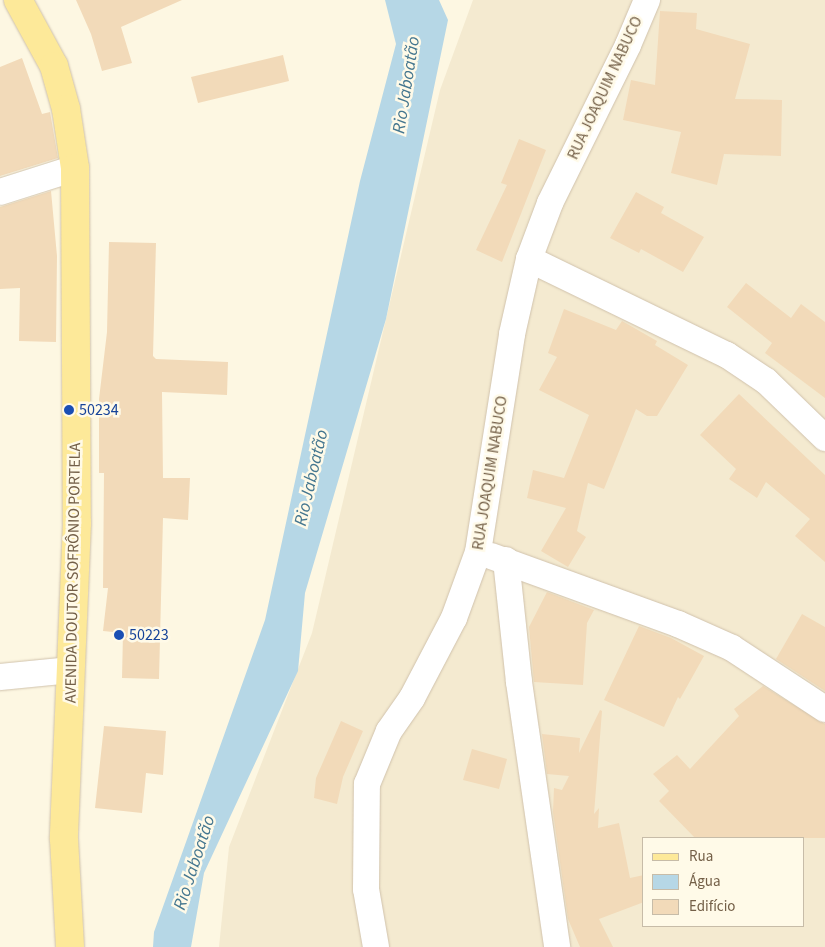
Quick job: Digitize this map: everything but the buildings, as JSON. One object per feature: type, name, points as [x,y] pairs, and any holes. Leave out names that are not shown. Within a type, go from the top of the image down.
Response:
[{"type":"main road","name":"AVENIDA DOUTOR SOFRÔNIO PORTELA","points":[[18,0],[54,66],[66,109],[75,168],[77,523],[64,839],[70,947]]},
{"type":"street","name":"RUA JOAQUIM NABUCO","points":[[376,947],[366,889],[367,784],[389,731],[412,698],[454,618],[478,552],[512,334],[529,260],[550,203],[628,45],[646,0]]},
{"type":"street","points":[[0,192],[75,168]]},
{"type":"street","points":[[529,260],[727,355],[766,381],[825,438]]},
{"type":"street","points":[[478,552],[506,560],[678,624],[732,648],[825,709]]},
{"type":"street","points":[[506,560],[520,691],[557,947]]},
{"type":"street","points":[[0,678],[71,670]]},
{"type":"shaded area","points":[[473,0],[825,0],[825,947],[219,947],[229,847],[312,633],[440,90]]},
{"type":"water","name":"Rio Jaboatão","points":[[385,0],[439,0],[448,20],[386,319],[305,593],[298,671],[204,873],[191,947],[153,947],[154,932],[265,620],[360,181],[396,44]]},
{"type":"place","name":"50234","points":[[69,410]]},
{"type":"place","name":"50223","points":[[119,635]]}]
